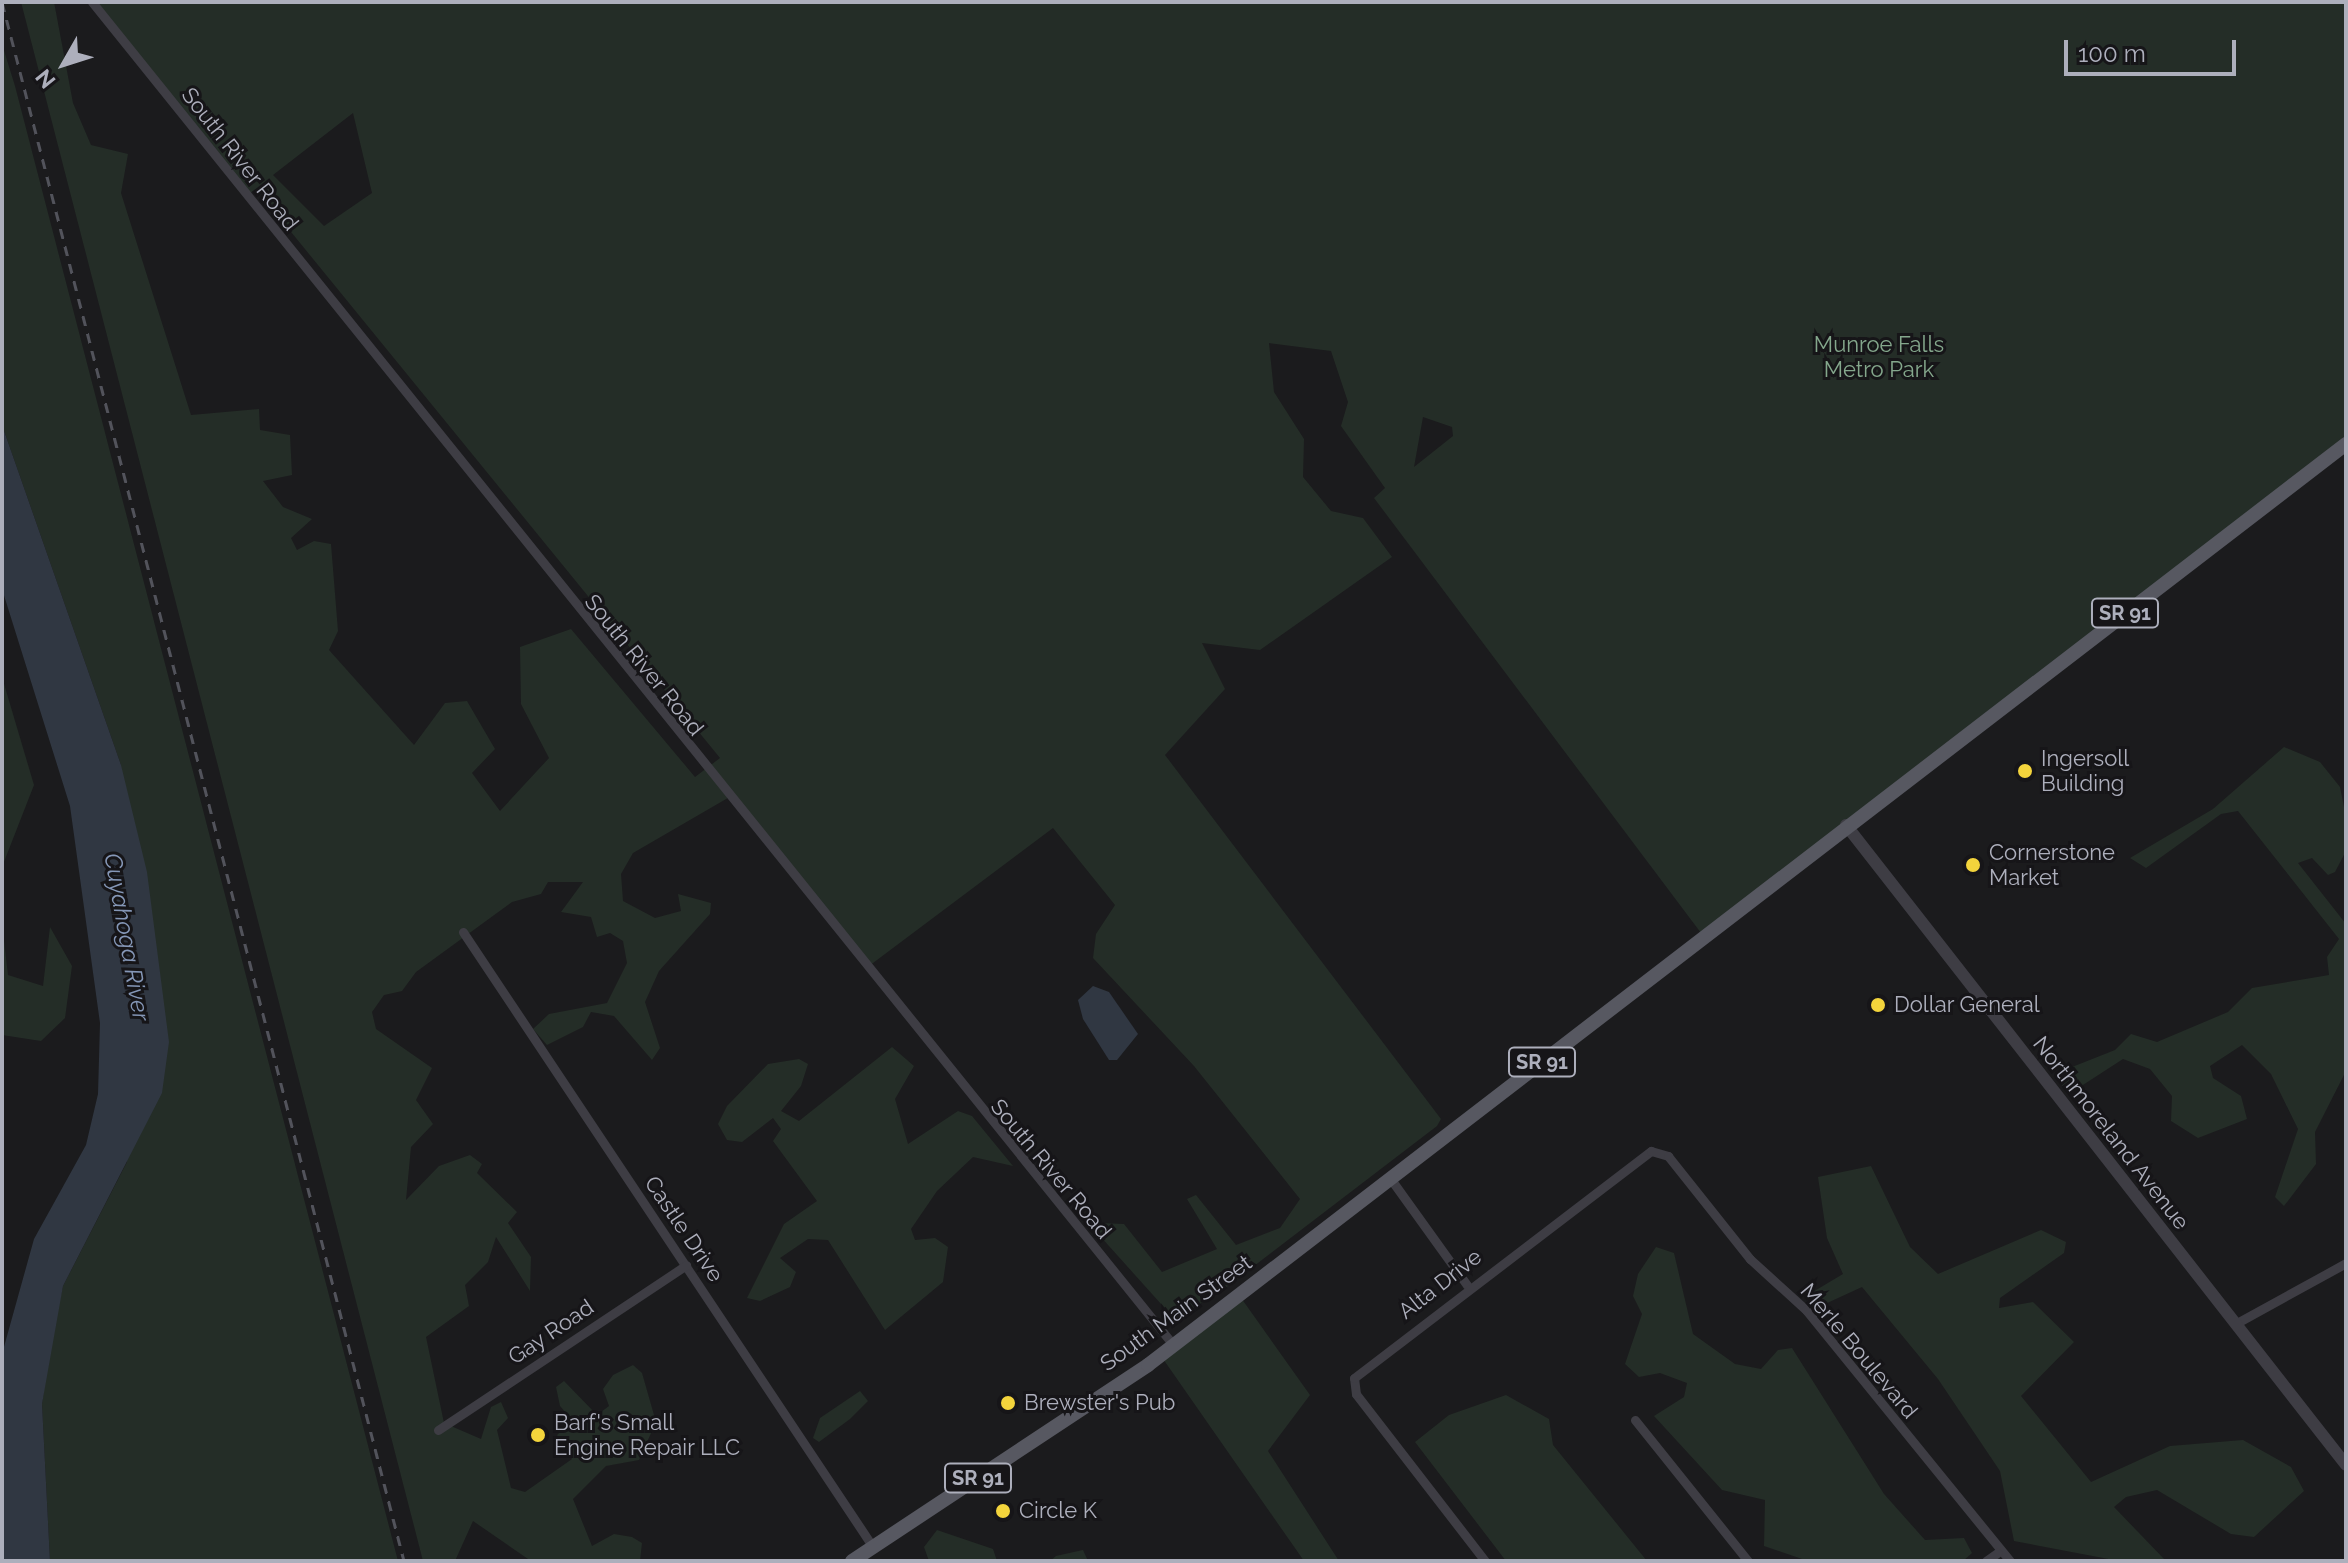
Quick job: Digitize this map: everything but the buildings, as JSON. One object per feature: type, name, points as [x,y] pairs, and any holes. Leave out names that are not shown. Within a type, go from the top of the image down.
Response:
[{"type":"main road","name":"SR 91","points":[[1390,1178],[2346,444]]},
{"type":"main road","name":"South Main Street","points":[[852,1561],[1174,1346],[1390,1178]]},
{"type":"street","name":"South River Road","points":[[92,2],[1174,1346]]},
{"type":"street","name":"Northmoreland Avenue","points":[[1846,825],[2346,1465]]},
{"type":"street","name":"Castle Drive","points":[[463,932],[873,1547]]},
{"type":"street","name":"Merle Boulevard","points":[[1597,1186],[1642,1153],[1668,1156],[1750,1259],[1806,1310],[1997,1553],[2010,1561]]},
{"type":"street","points":[[1390,1178],[1467,1285]]},
{"type":"street","name":"Alta Drive","points":[[1485,1561],[1356,1394],[1358,1371],[1597,1186]]},
{"type":"street","points":[[2235,1324],[2346,1263]]},
{"type":"street","name":"Gay Road","points":[[438,1430],[686,1265]]},
{"type":"street","points":[[1635,1420],[1748,1561]]},
{"type":"street","points":[[1986,1561],[1997,1553]]},
{"type":"green space","name":"Munroe Falls Metro Park","points":[[21,2],[54,2],[73,103],[91,145],[128,154],[121,193],[191,415],[259,409],[260,430],[290,435],[292,475],[263,481],[283,507],[312,519],[291,538],[297,550],[314,541],[331,544],[338,631],[329,650],[414,745],[445,703],[467,701],[495,749],[472,773],[500,811],[549,758],[521,704],[520,647],[571,629],[695,777],[720,758],[256,189],[246,196],[92,2],[2346,2],[2346,444],[1704,937],[1374,498],[1385,488],[1341,426],[1348,402],[1331,351],[1269,343],[1274,392],[1304,439],[1303,477],[1331,511],[1363,518],[1392,557],[1260,650],[1202,643],[1225,689],[1165,755],[1441,1119],[1437,1126],[1224,1289],[1182,1315],[1170,1314],[1100,1236],[1100,1223],[1124,1224],[1162,1272],[1217,1249],[1187,1199],[1196,1195],[1236,1245],[1280,1228],[1300,1199],[1194,1066],[1093,958],[1096,934],[1115,905],[1053,828],[869,966],[733,795],[633,853],[621,874],[623,901],[655,918],[681,911],[678,894],[711,903],[710,914],[659,971],[645,1002],[660,1048],[652,1060],[614,1016],[591,1012],[583,1027],[547,1045],[533,1029],[549,1014],[607,1003],[627,963],[623,941],[610,933],[597,937],[591,917],[561,912],[583,882],[548,882],[541,894],[512,902],[416,972],[402,991],[384,995],[372,1012],[376,1029],[432,1068],[416,1100],[433,1124],[411,1147],[406,1200],[439,1166],[470,1155],[482,1164],[477,1173],[517,1212],[508,1223],[531,1257],[530,1291],[496,1237],[488,1262],[465,1285],[469,1306],[426,1337],[444,1423],[481,1439],[491,1407],[501,1402],[508,1418],[497,1430],[511,1488],[525,1492],[572,1459],[557,1435],[572,1420],[560,1406],[556,1387],[564,1381],[597,1415],[609,1406],[603,1389],[613,1375],[633,1365],[642,1373],[656,1422],[639,1460],[606,1466],[573,1499],[592,1546],[614,1534],[632,1537],[642,1543],[640,1561],[531,1561],[473,1521],[455,1561],[423,1561]],"holes":[[[353,113],[372,193],[324,226],[273,175]],[[1423,417],[1452,427],[1453,436],[1414,467]]]},
{"type":"green space","points":[[2,44],[398,1561],[50,1561],[42,1404],[51,1339],[63,1286],[127,1162],[121,765],[2,425]]},
{"type":"green space","points":[[2,677],[34,785],[2,867]]},
{"type":"green space","points":[[2284,747],[2320,762],[2340,787],[2346,817],[2346,851],[2335,872],[2328,875],[2312,858],[2298,863],[2346,924],[2346,1071],[2315,1132],[2316,1164],[2284,1206],[2275,1197],[2298,1129],[2271,1074],[2242,1045],[2210,1066],[2213,1078],[2241,1096],[2247,1119],[2198,1138],[2171,1121],[2172,1096],[2150,1069],[2123,1059],[2069,1094],[2060,1084],[2067,1069],[2115,1050],[2131,1034],[2157,1042],[2228,1012],[2252,988],[2329,975],[2327,957],[2339,939],[2238,811],[2221,814],[2146,868],[2130,858],[2213,809]]},
{"type":"green space","points":[[2,923],[8,975],[43,986],[50,927],[72,966],[65,1018],[41,1041],[2,1035]]},
{"type":"green space","points":[[892,1047],[914,1066],[895,1099],[908,1144],[958,1111],[972,1116],[1013,1166],[973,1157],[937,1191],[911,1229],[915,1240],[935,1238],[948,1247],[943,1282],[885,1330],[828,1240],[808,1239],[780,1258],[796,1272],[790,1287],[760,1301],[747,1298],[784,1224],[817,1201],[773,1141],[781,1129],[773,1118],[742,1142],[727,1140],[718,1124],[727,1106],[768,1064],[799,1059],[808,1064],[801,1086],[781,1111],[799,1121]]},
{"type":"green space","points":[[1871,1166],[1910,1247],[1938,1274],[2041,1230],[2066,1242],[2064,1253],[2000,1298],[1999,1308],[2033,1302],[2074,1342],[2021,1396],[2091,1482],[2170,1446],[2243,1440],[2291,1467],[2304,1491],[2254,1537],[2231,1534],[2157,1490],[2126,1497],[2114,1507],[2166,1561],[2119,1561],[2014,1541],[2000,1471],[1938,1379],[1862,1287],[1825,1304],[1811,1293],[1843,1274],[1827,1238],[1818,1177]]},
{"type":"green space","points":[[1656,1247],[1674,1253],[1693,1334],[1735,1364],[1761,1369],[1778,1350],[1792,1348],[1884,1494],[1925,1540],[1964,1538],[1972,1553],[1963,1561],[1808,1561],[1764,1546],[1765,1500],[1722,1490],[1654,1416],[1684,1397],[1687,1383],[1660,1373],[1639,1377],[1625,1364],[1642,1314],[1633,1296],[1638,1274]]},
{"type":"green space","points":[[1239,1295],[1310,1395],[1268,1451],[1339,1561],[1304,1561],[1161,1356]]},
{"type":"green space","points":[[860,1391],[868,1401],[850,1419],[819,1442],[813,1438],[820,1418]]},
{"type":"green space","points":[[1506,1395],[1549,1419],[1553,1445],[1647,1561],[1506,1561],[1415,1442],[1449,1415]]},
{"type":"green space","points":[[937,1530],[993,1549],[997,1561],[929,1561],[924,1547]]},
{"type":"green space","points":[[1083,1550],[1088,1561],[1050,1561],[1056,1556]]},
{"type":"water","name":"Cuyahoga River","points":[[2,425],[121,765],[147,872],[169,1042],[162,1093],[63,1286],[42,1404],[50,1561],[2,1561],[2,1354],[34,1239],[86,1145],[98,1094],[100,1023],[70,806],[2,589]]},
{"type":"water","points":[[1093,986],[1109,992],[1138,1034],[1117,1060],[1109,1060],[1083,1019],[1078,1000]]},
{"type":"railway","points":[[2,2],[404,1561]]},
{"type":"place","name":"Ingersoll Building","points":[[2025,771]]},
{"type":"place","name":"Cornerstone Market","points":[[1973,865]]},
{"type":"place","name":"Dollar General","points":[[1878,1005]]},
{"type":"place","name":"Brewster's Pub","points":[[1008,1403]]},
{"type":"place","name":"Barf's Small Engine Repair LLC","points":[[538,1435]]},
{"type":"place","name":"Circle K","points":[[1003,1511]]}]
